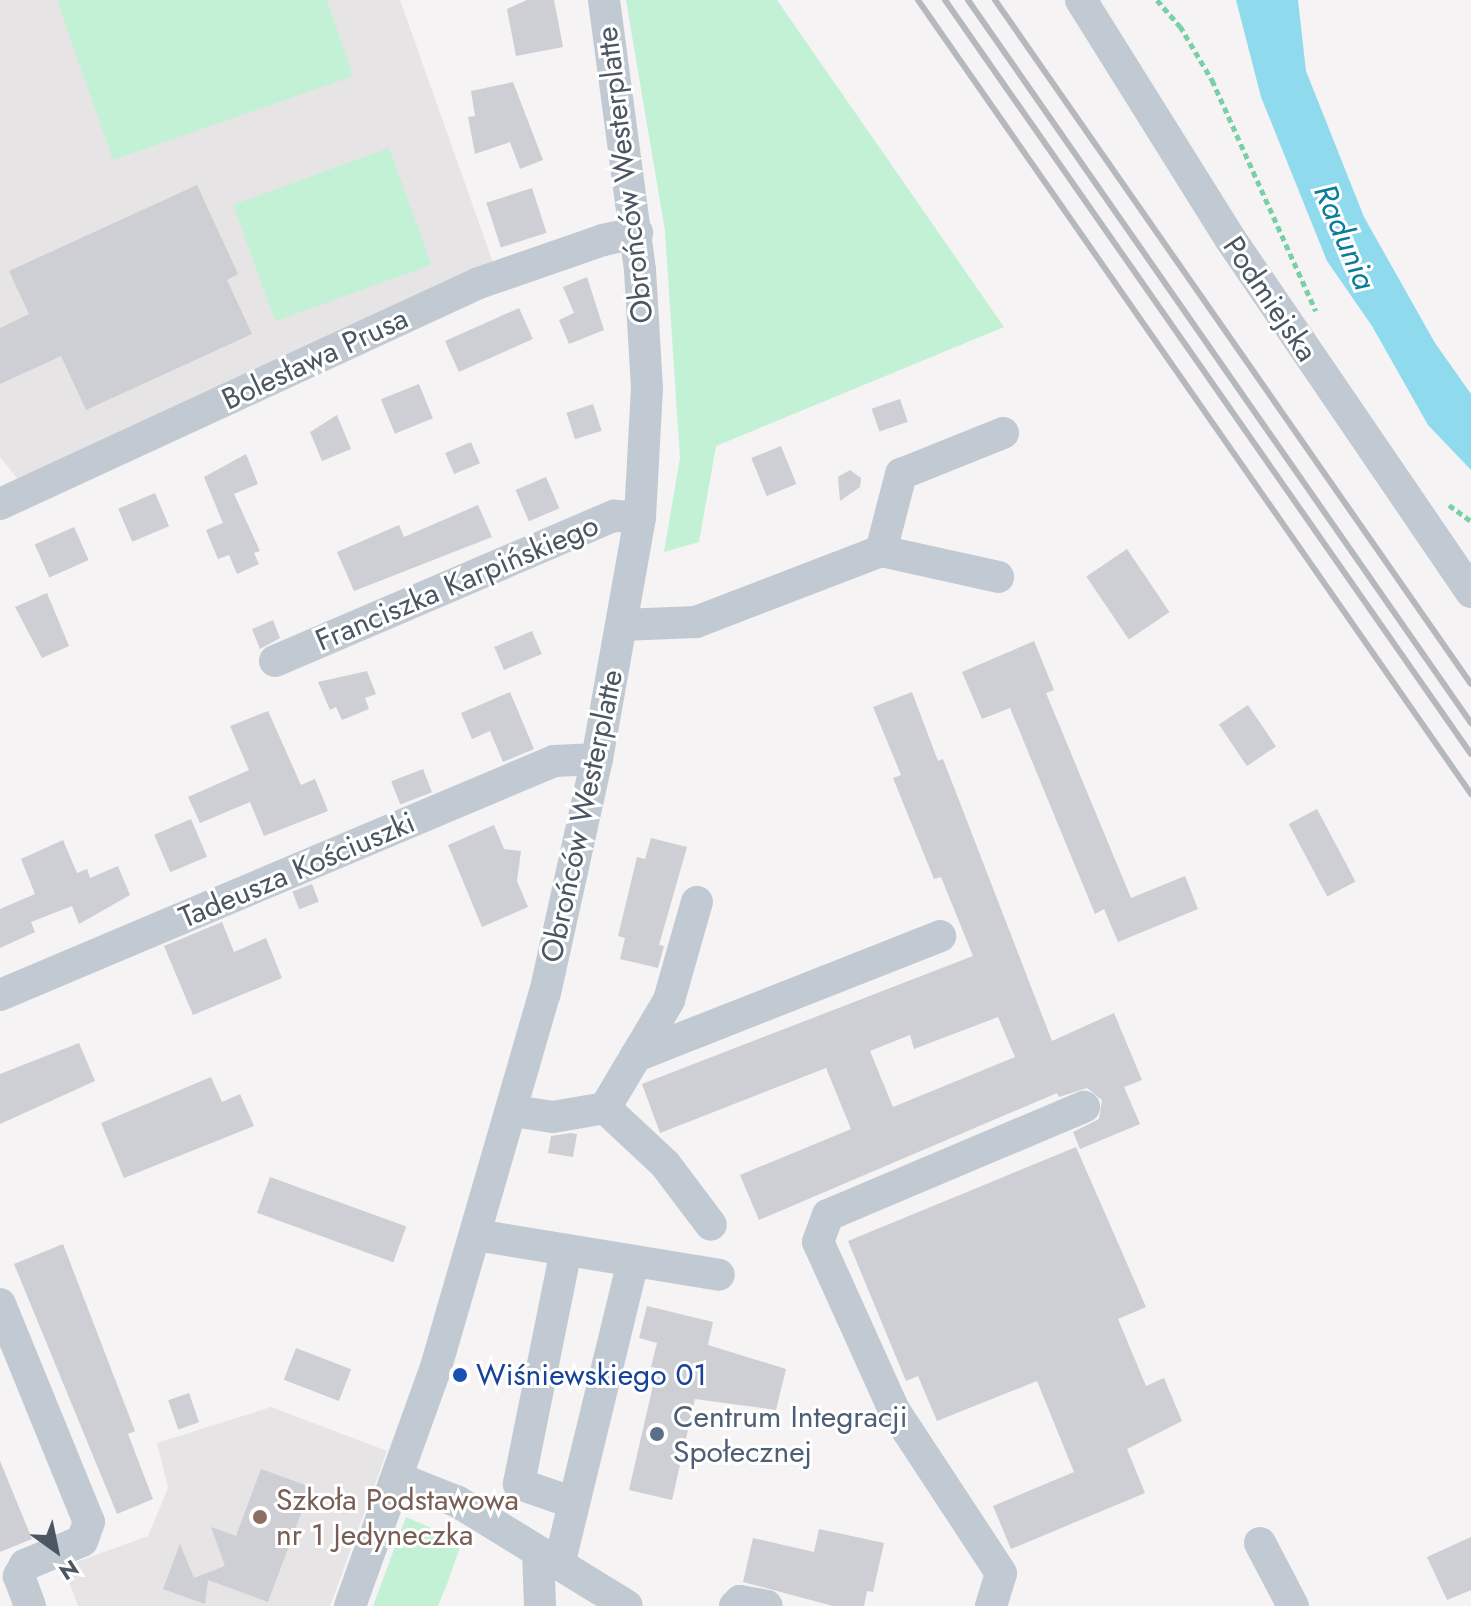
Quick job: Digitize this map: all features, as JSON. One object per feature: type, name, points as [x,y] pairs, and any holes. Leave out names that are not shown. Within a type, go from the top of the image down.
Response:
[{"type":"street","name":"Obrońców Westerplatte","points":[[350,1606],[398,1478],[513,1111],[597,759],[640,517],[647,388],[637,233],[604,0]]},
{"type":"street","name":"Podmiejska","points":[[1081,0],[1231,240],[1471,592]]},
{"type":"street","name":"Bolesława Prusa","points":[[0,504],[479,283],[603,240],[637,233]]},
{"type":"street","points":[[881,551],[901,474],[1003,433]]},
{"type":"street","name":"Franciszka Karpińskiego","points":[[275,661],[614,516],[640,517]]},
{"type":"street","points":[[622,625],[696,622],[881,551],[998,577]]},
{"type":"street","name":"Tadeusza Kościuszki","points":[[0,995],[554,761],[597,759]]},
{"type":"street","points":[[513,1111],[553,1117],[605,1108],[669,1000],[697,902]]},
{"type":"street","points":[[636,1056],[940,936]]},
{"type":"street","points":[[991,1606],[1001,1573],[894,1410],[818,1242],[828,1215],[1084,1107]]},
{"type":"street","points":[[605,1108],[665,1164],[711,1225]]},
{"type":"street","points":[[476,1235],[719,1275]]},
{"type":"street","points":[[487,1519],[519,1484],[566,1250]]},
{"type":"street","points":[[540,1606],[549,1559],[574,1503],[633,1261]]},
{"type":"street","points":[[0,1304],[89,1522],[82,1541],[25,1565],[19,1576],[30,1606]]},
{"type":"street","points":[[398,1478],[487,1519],[627,1606]]},
{"type":"street","points":[[519,1484],[574,1503]]},
{"type":"street","points":[[1260,1543],[1293,1606]]},
{"type":"street","points":[[735,1606],[740,1601],[767,1606]]},
{"type":"path","points":[[1157,0],[1180,26],[1212,80],[1319,316]]},
{"type":"path","points":[[1449,505],[1471,521]]},
{"type":"shaded area","points":[[0,0],[400,0],[495,268],[21,483],[0,457]]},
{"type":"shaded area","name":"Szkoła Podstawowa nr 1 Jedyneczka","points":[[271,1407],[387,1451],[330,1606],[78,1606],[63,1567],[148,1536],[168,1488],[157,1443]]},
{"type":"green space","points":[[57,0],[327,0],[353,76],[113,160]]},
{"type":"green space","points":[[626,0],[777,0],[1004,327],[716,446],[699,542],[664,552],[680,458],[665,231]]},
{"type":"green space","points":[[389,148],[431,265],[275,321],[233,205]]},
{"type":"green space","points":[[406,1517],[462,1541],[449,1579],[438,1606],[373,1606]]},
{"type":"water","name":"Radunia","points":[[1236,0],[1298,0],[1306,71],[1364,217],[1435,343],[1471,394],[1471,470],[1428,425],[1372,326],[1327,261],[1261,97]]},
{"type":"building","points":[[527,0],[554,0],[563,47],[516,56],[507,9]]},
{"type":"building","points":[[513,82],[543,160],[520,169],[510,142],[475,154],[468,117],[475,116],[471,91]]},
{"type":"building","points":[[197,185],[238,274],[227,280],[252,334],[86,410],[61,356],[0,384],[0,328],[29,314],[9,271]]},
{"type":"building","points":[[532,188],[547,233],[501,248],[486,203]]},
{"type":"building","points":[[587,277],[604,330],[569,344],[559,320],[574,313],[563,287]]},
{"type":"building","points":[[519,308],[533,339],[459,372],[445,341]]},
{"type":"building","points":[[419,384],[433,418],[395,434],[381,399]]},
{"type":"building","points":[[900,399],[908,422],[879,431],[872,409]]},
{"type":"building","points":[[593,404],[602,431],[575,439],[566,413]]},
{"type":"building","points":[[337,415],[351,449],[322,461],[310,432]]},
{"type":"building","points":[[471,442],[480,463],[454,474],[445,453]]},
{"type":"building","points":[[781,446],[796,484],[767,496],[751,458]]},
{"type":"building","points":[[246,454],[258,484],[234,494],[260,551],[254,553],[259,564],[237,574],[229,555],[218,559],[206,530],[223,523],[204,477]]},
{"type":"building","points":[[850,470],[861,478],[860,487],[840,501],[838,477]]},
{"type":"building","points":[[546,477],[559,508],[529,521],[516,490]]},
{"type":"building","points":[[155,493],[169,526],[132,542],[118,509]]},
{"type":"building","points":[[478,505],[492,537],[354,591],[337,552],[399,525],[404,537]]},
{"type":"building","points":[[74,527],[89,560],[49,577],[35,544]]},
{"type":"building","points":[[1127,549],[1169,612],[1129,639],[1086,576]]},
{"type":"building","points":[[47,593],[69,646],[42,658],[15,607]]},
{"type":"building","points":[[273,620],[280,638],[260,649],[252,629]]},
{"type":"building","points":[[532,631],[542,654],[504,670],[494,647]]},
{"type":"building","points":[[1034,641],[1054,690],[1046,693],[1131,898],[1185,876],[1198,909],[1118,942],[1104,909],[1095,914],[1010,708],[982,719],[962,672]]},
{"type":"building","points":[[367,671],[376,694],[365,698],[369,709],[342,720],[336,707],[330,710],[318,682]]},
{"type":"building","points":[[510,692],[534,749],[503,762],[490,731],[472,739],[461,713]]},
{"type":"building","points":[[912,692],[938,761],[943,759],[1052,1041],[1114,1013],[1142,1080],[1124,1087],[1140,1124],[1080,1149],[1073,1132],[1099,1119],[1102,1100],[1087,1088],[1059,1097],[1057,1093],[759,1220],[740,1175],[851,1129],[826,1068],[660,1133],[642,1084],[973,956],[941,877],[934,879],[893,778],[901,775],[873,707]],"holes":[[[998,1017],[1015,1057],[893,1107],[870,1051],[910,1035],[914,1049]]]},
{"type":"building","points":[[1248,705],[1276,746],[1247,766],[1219,725]]},
{"type":"building","points":[[268,711],[301,785],[315,779],[328,811],[264,836],[250,802],[200,823],[188,797],[249,770],[230,726]]},
{"type":"building","points":[[423,769],[432,792],[400,805],[391,781]]},
{"type":"building","points":[[1317,809],[1355,881],[1327,896],[1289,824]]},
{"type":"building","points":[[191,819],[207,857],[170,872],[154,835]]},
{"type":"building","points":[[494,825],[504,849],[521,851],[517,881],[528,907],[482,927],[448,845]]},
{"type":"building","points":[[651,838],[687,847],[659,945],[664,946],[658,968],[620,959],[625,938],[618,936],[637,857],[645,859]]},
{"type":"building","points":[[63,840],[77,873],[87,869],[90,878],[118,866],[130,895],[79,924],[72,906],[31,922],[35,932],[0,948],[0,909],[35,894],[21,859]]},
{"type":"building","points":[[312,884],[319,902],[299,909],[292,892]]},
{"type":"building","points":[[222,922],[234,952],[266,938],[282,978],[193,1015],[164,946]]},
{"type":"building","points":[[79,1043],[95,1081],[0,1124],[0,1074]]},
{"type":"building","points":[[211,1077],[222,1102],[240,1094],[254,1126],[124,1178],[101,1123]]},
{"type":"building","points":[[577,1134],[573,1157],[548,1153],[551,1136]]},
{"type":"building","points":[[1076,1147],[1146,1307],[1118,1319],[1146,1386],[1164,1378],[1182,1421],[1127,1449],[1145,1493],[1011,1549],[993,1506],[1074,1472],[1037,1381],[937,1421],[918,1376],[906,1381],[848,1241]]},
{"type":"building","points":[[270,1177],[406,1227],[393,1262],[257,1213]]},
{"type":"building","points":[[63,1244],[135,1431],[128,1434],[153,1499],[117,1514],[14,1264]]},
{"type":"building","points":[[647,1306],[713,1322],[708,1345],[786,1369],[776,1410],[695,1399],[672,1500],[629,1490],[657,1368],[651,1367],[657,1343],[639,1338]]},
{"type":"building","points":[[296,1348],[351,1369],[339,1401],[284,1380]]},
{"type":"building","points":[[189,1393],[199,1422],[178,1429],[168,1400]]},
{"type":"building","points":[[0,1461],[32,1539],[0,1552]]},
{"type":"building","points":[[261,1469],[311,1487],[268,1602],[208,1580],[205,1604],[163,1589],[180,1544],[194,1578],[225,1566],[211,1527],[236,1536]]},
{"type":"building","points":[[819,1529],[884,1543],[873,1592],[867,1591],[864,1606],[833,1606],[743,1582],[753,1538],[814,1552]]},
{"type":"building","points":[[1471,1537],[1471,1590],[1447,1600],[1427,1557]]},
{"type":"railway","points":[[918,0],[1471,794]]},
{"type":"railway","points":[[945,0],[1471,754]]},
{"type":"railway","points":[[968,0],[1471,723]]},
{"type":"railway","points":[[995,0],[1471,684]]},
{"type":"place","name":"Wiśniewskiego 01","points":[[460,1375]]},
{"type":"place","name":"Centrum Integracji Społecznej","points":[[657,1434]]},
{"type":"place","name":"Szkoła Podstawowa nr 1 Jedyneczka","points":[[260,1517]]}]
